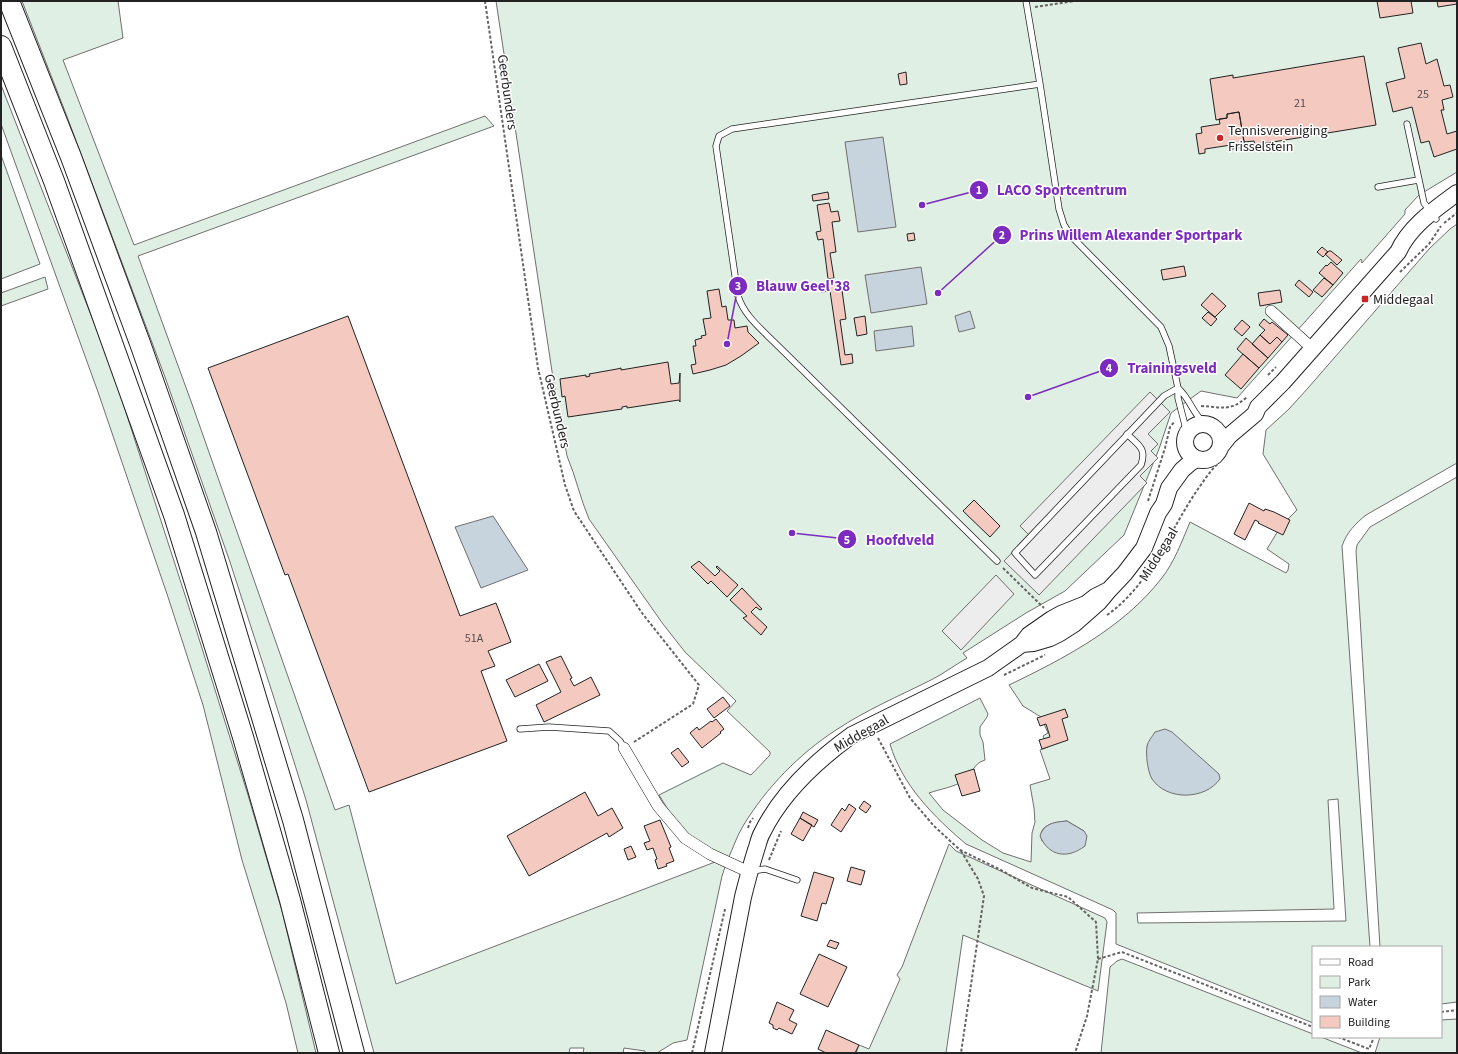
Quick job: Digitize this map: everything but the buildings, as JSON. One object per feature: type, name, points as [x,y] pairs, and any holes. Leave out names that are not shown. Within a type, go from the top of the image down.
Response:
[{"type":"highway","points":[[10,1],[76,171],[141,346],[206,532],[293,820],[354,1053]]},
{"type":"highway","points":[[1,46],[54,181],[174,515],[246,744],[290,900],[329,1053]]},
{"type":"street","points":[[1222,452],[1219,450],[1214,457],[1205,460],[1196,459],[1188,453],[1186,438],[1195,426],[1223,425],[1251,409],[1253,401],[1283,382],[1398,252],[1404,239],[1433,216],[1457,193]]},
{"type":"street","points":[[1433,216],[1457,203]]},
{"type":"street","points":[[1271,311],[1313,349]]},
{"type":"street","points":[[1222,452],[1229,436],[1255,414],[1253,401]]},
{"type":"street","points":[[1210,426],[1219,433],[1222,452]]},
{"type":"street","name":"Middegaal","points":[[1022,644],[1039,642],[1060,633],[1074,624],[1099,602],[1126,573],[1144,548],[1152,510],[1158,501],[1171,469],[1181,453],[1186,438]]},
{"type":"street","name":"Middegaal","points":[[1152,510],[1164,504],[1169,488],[1182,470],[1196,459]]},
{"type":"street","name":"Middegaal","points":[[713,1053],[749,872],[762,833],[780,804],[802,776],[832,749],[852,735],[988,668],[1022,644],[1029,635],[1052,619],[1086,604],[1095,597],[1109,590]]},
{"type":"street","points":[[624,748],[658,806],[685,838],[710,854],[749,872]]},
{"type":"lane","points":[[1026,1],[1059,210],[1064,225],[1071,236],[1161,327],[1169,346],[1178,388],[1178,398],[1183,413],[1186,438]]},
{"type":"lane","points":[[996,561],[774,342],[741,307],[738,296],[716,146],[719,136],[732,129],[1040,84]]},
{"type":"lane","points":[[1407,124],[1424,203],[1433,216]]},
{"type":"lane","points":[[1378,187],[1418,180]]},
{"type":"lane","points":[[1178,388],[1186,395],[1198,418],[1210,426]]},
{"type":"lane","points":[[1127,434],[1142,449],[1144,456],[1141,465],[1035,575],[1015,553],[1127,434],[1164,396],[1178,388]]},
{"type":"lane","points":[[520,729],[549,727],[609,731],[620,741],[624,748]]},
{"type":"lane","points":[[749,872],[765,869],[797,880]]},
{"type":"path","name":"Geerbunders","points":[[485,1],[538,368],[565,485],[574,511],[642,613],[699,685],[693,704],[624,748]]},
{"type":"path","points":[[1027,8],[1074,1]]},
{"type":"path","points":[[1397,275],[1429,244],[1442,225],[1457,213]]},
{"type":"path","points":[[1265,379],[1281,362]]},
{"type":"path","points":[[1193,407],[1201,406],[1223,409],[1253,401]]},
{"type":"path","points":[[1152,510],[1170,427],[1183,413]]},
{"type":"path","name":"Middegaal","points":[[1106,616],[1135,589],[1158,558],[1189,502],[1222,452]]},
{"type":"path","points":[[996,561],[1048,611],[1052,619]]},
{"type":"path","points":[[1032,662],[1046,654]]},
{"type":"path","points":[[876,734],[910,798],[934,826],[960,850],[978,879],[984,896],[961,1053]]},
{"type":"path","points":[[765,869],[781,829]]},
{"type":"path","points":[[960,850],[1001,870],[1032,888],[1068,896],[1096,922],[1098,959],[1087,1016],[1075,1053]]},
{"type":"path","points":[[692,1053],[727,902]]},
{"type":"path","points":[[1098,959],[1122,952],[1312,1027]]},
{"type":"path","points":[[1442,1012],[1457,1010]]},
{"type":"path","points":[[1340,1038],[1368,1049],[1374,1038]]},
{"type":"green space","points":[[22,1],[118,1],[123,38],[63,60],[134,245],[485,116],[494,126],[138,256],[192,404],[335,810],[349,805],[396,984],[715,862],[725,867],[687,1040],[673,1043],[657,1053],[645,1053],[645,1051],[624,1048],[623,1053],[583,1053],[584,1048],[570,1048],[569,1053],[374,1053],[306,800],[230,562],[165,377]]},
{"type":"green space","points":[[496,1],[1457,1],[1457,172],[1419,195],[1405,210],[1405,214],[1362,263],[1361,259],[1237,398],[1201,391],[1171,413],[1159,449],[1124,535],[1065,591],[1026,613],[963,653],[967,658],[931,680],[859,716],[822,739],[796,761],[762,798],[741,830],[728,859],[689,835],[677,824],[659,795],[723,763],[751,775],[770,755],[770,752],[727,711],[736,701],[685,652],[663,624],[589,519],[586,511],[567,456],[553,378]]},
{"type":"green space","points":[[1,85],[98,333],[119,391],[248,795],[282,911],[316,1053],[298,1053],[286,1003],[242,860],[203,705],[98,392],[1,124]]},
{"type":"green space","points":[[1,155],[40,264],[1,279]]},
{"type":"green space","points":[[1457,224],[1457,463],[1366,515],[1352,529],[1342,546],[1370,946],[1312,946],[1312,1023],[1116,944],[1116,913],[1113,910],[966,844],[954,834],[920,799],[911,787],[895,759],[890,744],[980,698],[988,714],[980,727],[985,760],[975,766],[965,780],[952,786],[929,793],[943,810],[982,840],[1003,853],[1031,862],[1032,833],[1035,822],[1030,785],[1050,779],[1040,750],[1048,747],[1043,736],[1048,733],[1041,717],[1023,706],[1009,685],[1091,641],[1129,613],[1146,597],[1166,573],[1190,522],[1286,573],[1289,564],[1267,549],[1281,526],[1297,510],[1263,454],[1266,430],[1289,409],[1308,388],[1429,249]],"holes":[[[1338,799],[1346,921],[1138,923],[1137,913],[1334,909],[1328,800]],[[1067,821],[1084,831],[1042,841],[1041,836],[1044,828],[1057,822]]]},
{"type":"green space","points":[[45,277],[48,289],[1,306],[1,293]]},
{"type":"green space","points":[[1457,477],[1457,1002],[1442,1004],[1442,946],[1380,946],[1356,551],[1357,545],[1370,527]]},
{"type":"green space","points":[[949,844],[956,851],[1105,918],[1107,922],[1098,991],[963,935],[946,1053],[856,1053],[859,1045],[869,1049],[900,979],[897,975],[902,967]]},
{"type":"green space","points":[[1122,959],[1312,1034],[1312,1038],[1324,1038],[1362,1053],[1101,1053],[1110,967]]},
{"type":"green space","points":[[1457,1019],[1457,1053],[1375,1053],[1380,1038],[1442,1038],[1442,1020]]},
{"type":"shaded area","points":[[1150,392],[1170,412],[1148,434],[1158,444],[1151,451],[1158,458],[1140,476],[1147,483],[1039,595],[1004,561],[1029,535],[1020,526]]},
{"type":"shaded area","points":[[996,575],[1014,594],[961,650],[942,631]]},
{"type":"water","points":[[883,137],[896,227],[858,232],[845,142]]},
{"type":"water","points":[[921,267],[927,304],[871,313],[865,275]]},
{"type":"water","points":[[970,311],[975,328],[959,332],[955,316]]},
{"type":"water","points":[[912,326],[914,346],[876,351],[874,331]]},
{"type":"water","points":[[493,516],[528,570],[481,588],[455,527]]},
{"type":"water","points":[[1165,729],[1172,732],[1219,774],[1220,779],[1213,786],[1196,794],[1176,794],[1159,786],[1152,779],[1149,773],[1147,761],[1147,746],[1155,732]]},
{"type":"water","points":[[1067,821],[1084,831],[1087,836],[1085,846],[1072,853],[1060,854],[1048,848],[1040,836],[1044,828],[1050,824]]},
{"type":"place","name":"Tennisvereniging Frisselstein","points":[[1220,138]]},
{"type":"place","name":"LACO Sportcentrum","points":[[922,205]]},
{"type":"place","name":"Prins Willem Alexander Sportpark","points":[[938,293]]},
{"type":"place","name":"Middegaal","points":[[1365,299]]},
{"type":"place","name":"Blauw Geel'38","points":[[727,344]]},
{"type":"place","name":"Trainingsveld","points":[[1028,397]]},
{"type":"place","name":"Hoofdveld","points":[[792,533]]}]
